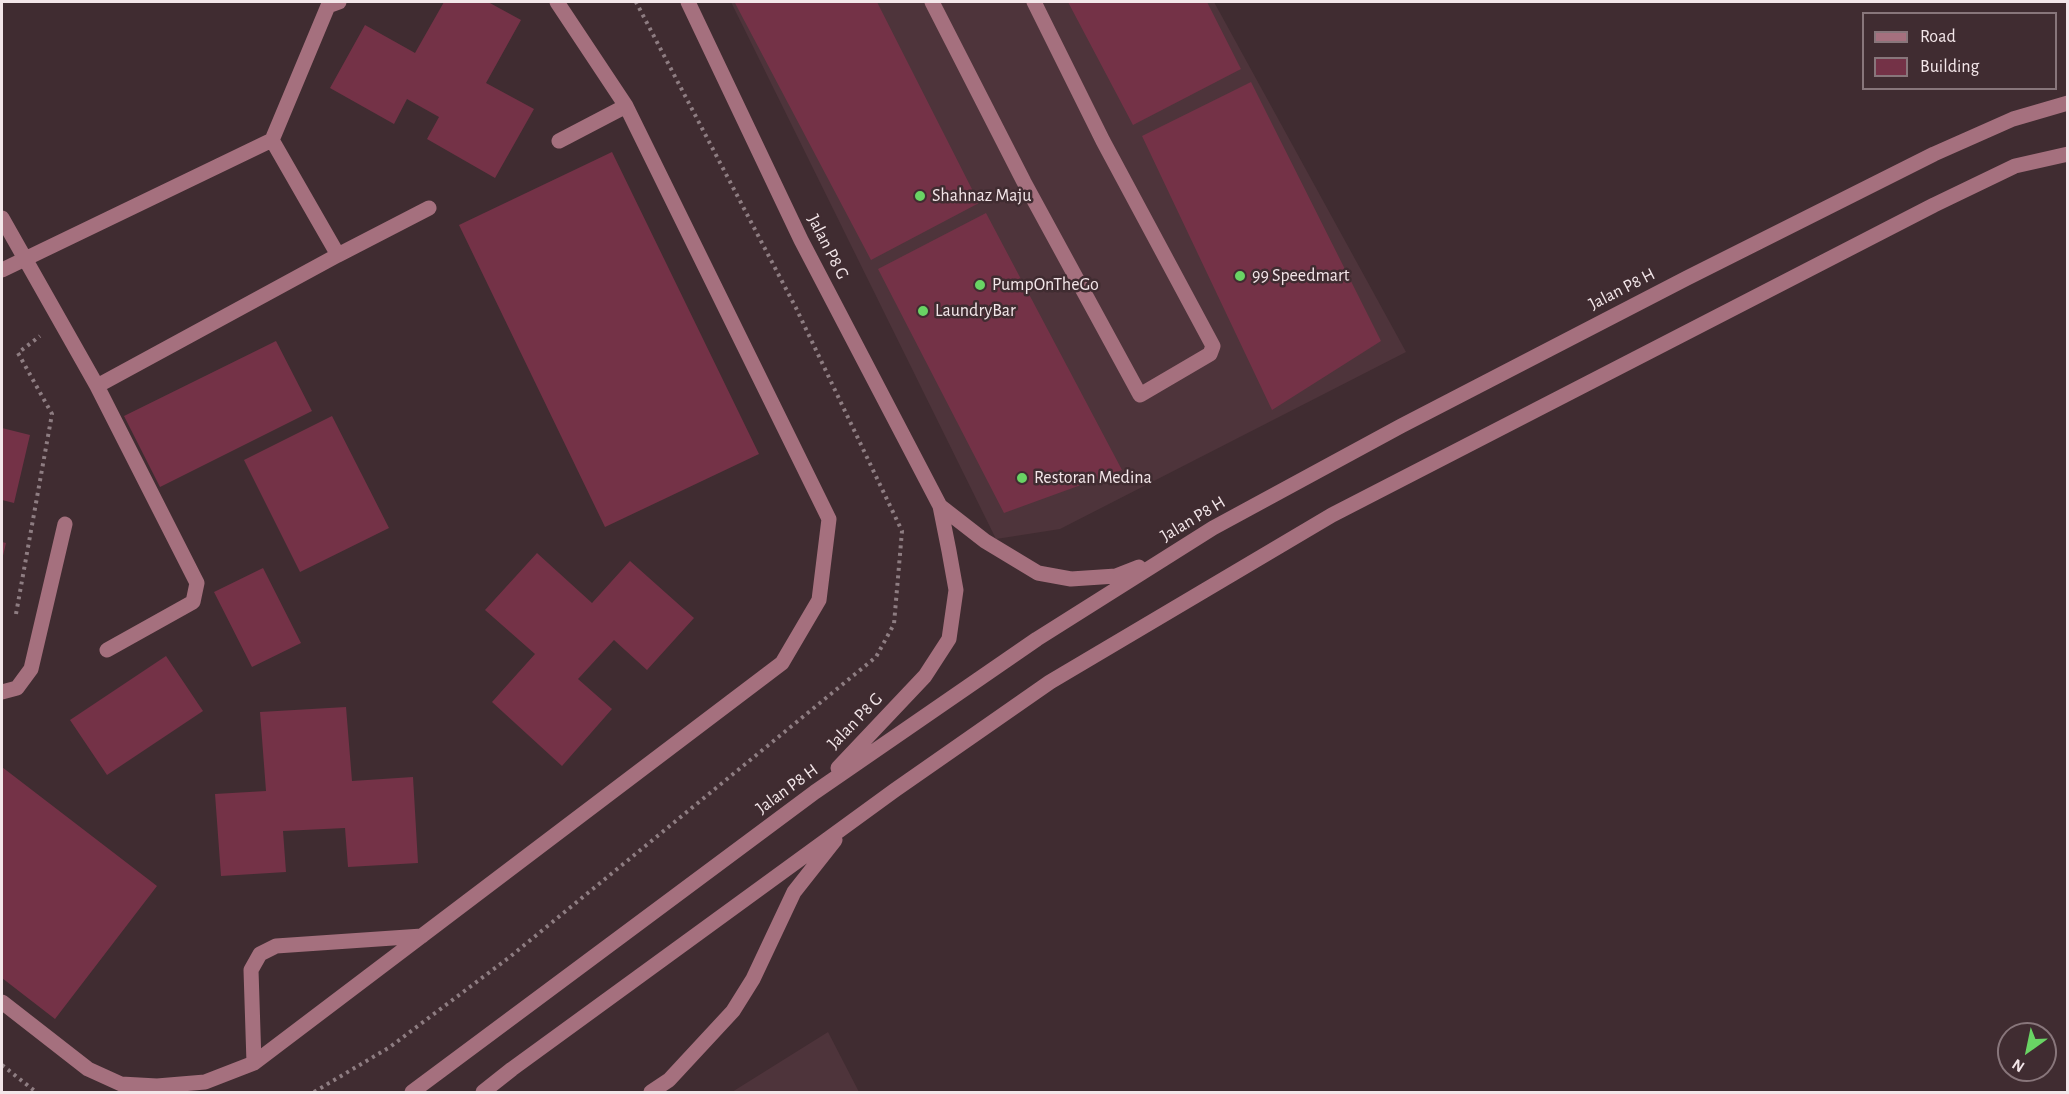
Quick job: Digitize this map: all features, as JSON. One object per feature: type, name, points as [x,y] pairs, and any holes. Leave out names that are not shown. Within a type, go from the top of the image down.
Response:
[{"type":"street","points":[[2,270],[272,140],[328,6],[339,2]]},
{"type":"street","points":[[2,1002],[88,1069],[121,1084],[157,1086],[205,1082],[254,1063],[782,663],[819,600],[829,519],[626,106],[557,2]]},
{"type":"street","name":"Jalan P8 G","points":[[688,2],[801,240],[940,506],[956,590],[949,639],[925,676],[815,792]]},
{"type":"street","points":[[932,2],[1035,203],[1140,395],[1210,354],[1213,346],[1103,141],[1034,2]]},
{"type":"street","name":"Jalan P8 H","points":[[411,1092],[815,792],[1037,639],[1213,528],[1401,426],[1697,272],[1934,153],[2013,119],[2067,103]]},
{"type":"street","points":[[559,141],[626,106]]},
{"type":"street","points":[[272,140],[338,255]]},
{"type":"street","points":[[483,1092],[846,826],[1050,682],[1332,514],[1934,205],[2015,166],[2067,154]]},
{"type":"street","points":[[97,386],[429,208]]},
{"type":"street","points":[[2,218],[97,386],[197,583],[193,602],[107,650]]},
{"type":"street","name":"Jalan P8 G","points":[[940,506],[985,541],[1038,573],[1071,579],[1116,576],[1171,555]]},
{"type":"street","points":[[2,692],[17,688],[31,669],[65,524]]},
{"type":"street","points":[[651,1092],[669,1080],[733,1011],[753,979],[794,892],[846,826]]},
{"type":"street","points":[[254,1063],[251,970],[260,954],[276,946],[423,936]]},
{"type":"path","points":[[314,1092],[390,1047],[511,956],[876,657],[894,624],[902,531],[796,308],[636,2]]},
{"type":"path","points":[[16,615],[52,414],[18,353],[41,337],[35,327]]},
{"type":"path","points":[[2,1065],[36,1092]]},
{"type":"shaded area","points":[[731,2],[1214,2],[1406,352],[1060,529],[996,539]]},
{"type":"shaded area","points":[[828,1032],[859,1092],[732,1092]]},
{"type":"building","points":[[444,2],[488,2],[521,20],[486,83],[534,109],[495,178],[427,139],[439,117],[407,99],[394,124],[330,88],[365,25],[415,53]]},
{"type":"building","points":[[877,2],[979,203],[871,260],[735,3]]},
{"type":"building","points":[[1068,2],[1207,2],[1241,69],[1133,125]]},
{"type":"building","points":[[1251,82],[1381,341],[1272,410],[1142,136]]},
{"type":"building","points":[[612,152],[759,454],[605,527],[459,225]]},
{"type":"building","points":[[986,213],[1122,470],[1004,513],[878,269]]},
{"type":"building","points":[[276,341],[312,411],[160,487],[124,416]]},
{"type":"building","points":[[332,416],[389,528],[300,572],[244,460]]},
{"type":"building","points":[[2,428],[30,435],[14,503],[2,500]]},
{"type":"building","points":[[2,542],[6,543],[2,560]]},
{"type":"building","points":[[537,553],[592,603],[630,561],[694,618],[647,670],[614,640],[578,679],[612,709],[562,766],[492,702],[535,654],[485,610]]},
{"type":"building","points":[[263,568],[301,643],[252,667],[214,592]]},
{"type":"building","points":[[166,656],[203,711],[107,775],[70,720]]},
{"type":"building","points":[[346,707],[352,781],[413,777],[418,863],[348,867],[345,828],[283,831],[286,872],[221,876],[215,794],[266,791],[260,712]]},
{"type":"building","points":[[2,767],[157,886],[55,1019],[2,978]]},
{"type":"place","name":"Shahnaz Maju","points":[[920,196]]},
{"type":"place","name":"99 Speedmart","points":[[1240,276]]},
{"type":"place","name":"PumpOnTheGo","points":[[980,285]]},
{"type":"place","name":"LaundryBar","points":[[923,311]]},
{"type":"place","name":"Restoran Medina","points":[[1022,478]]}]
